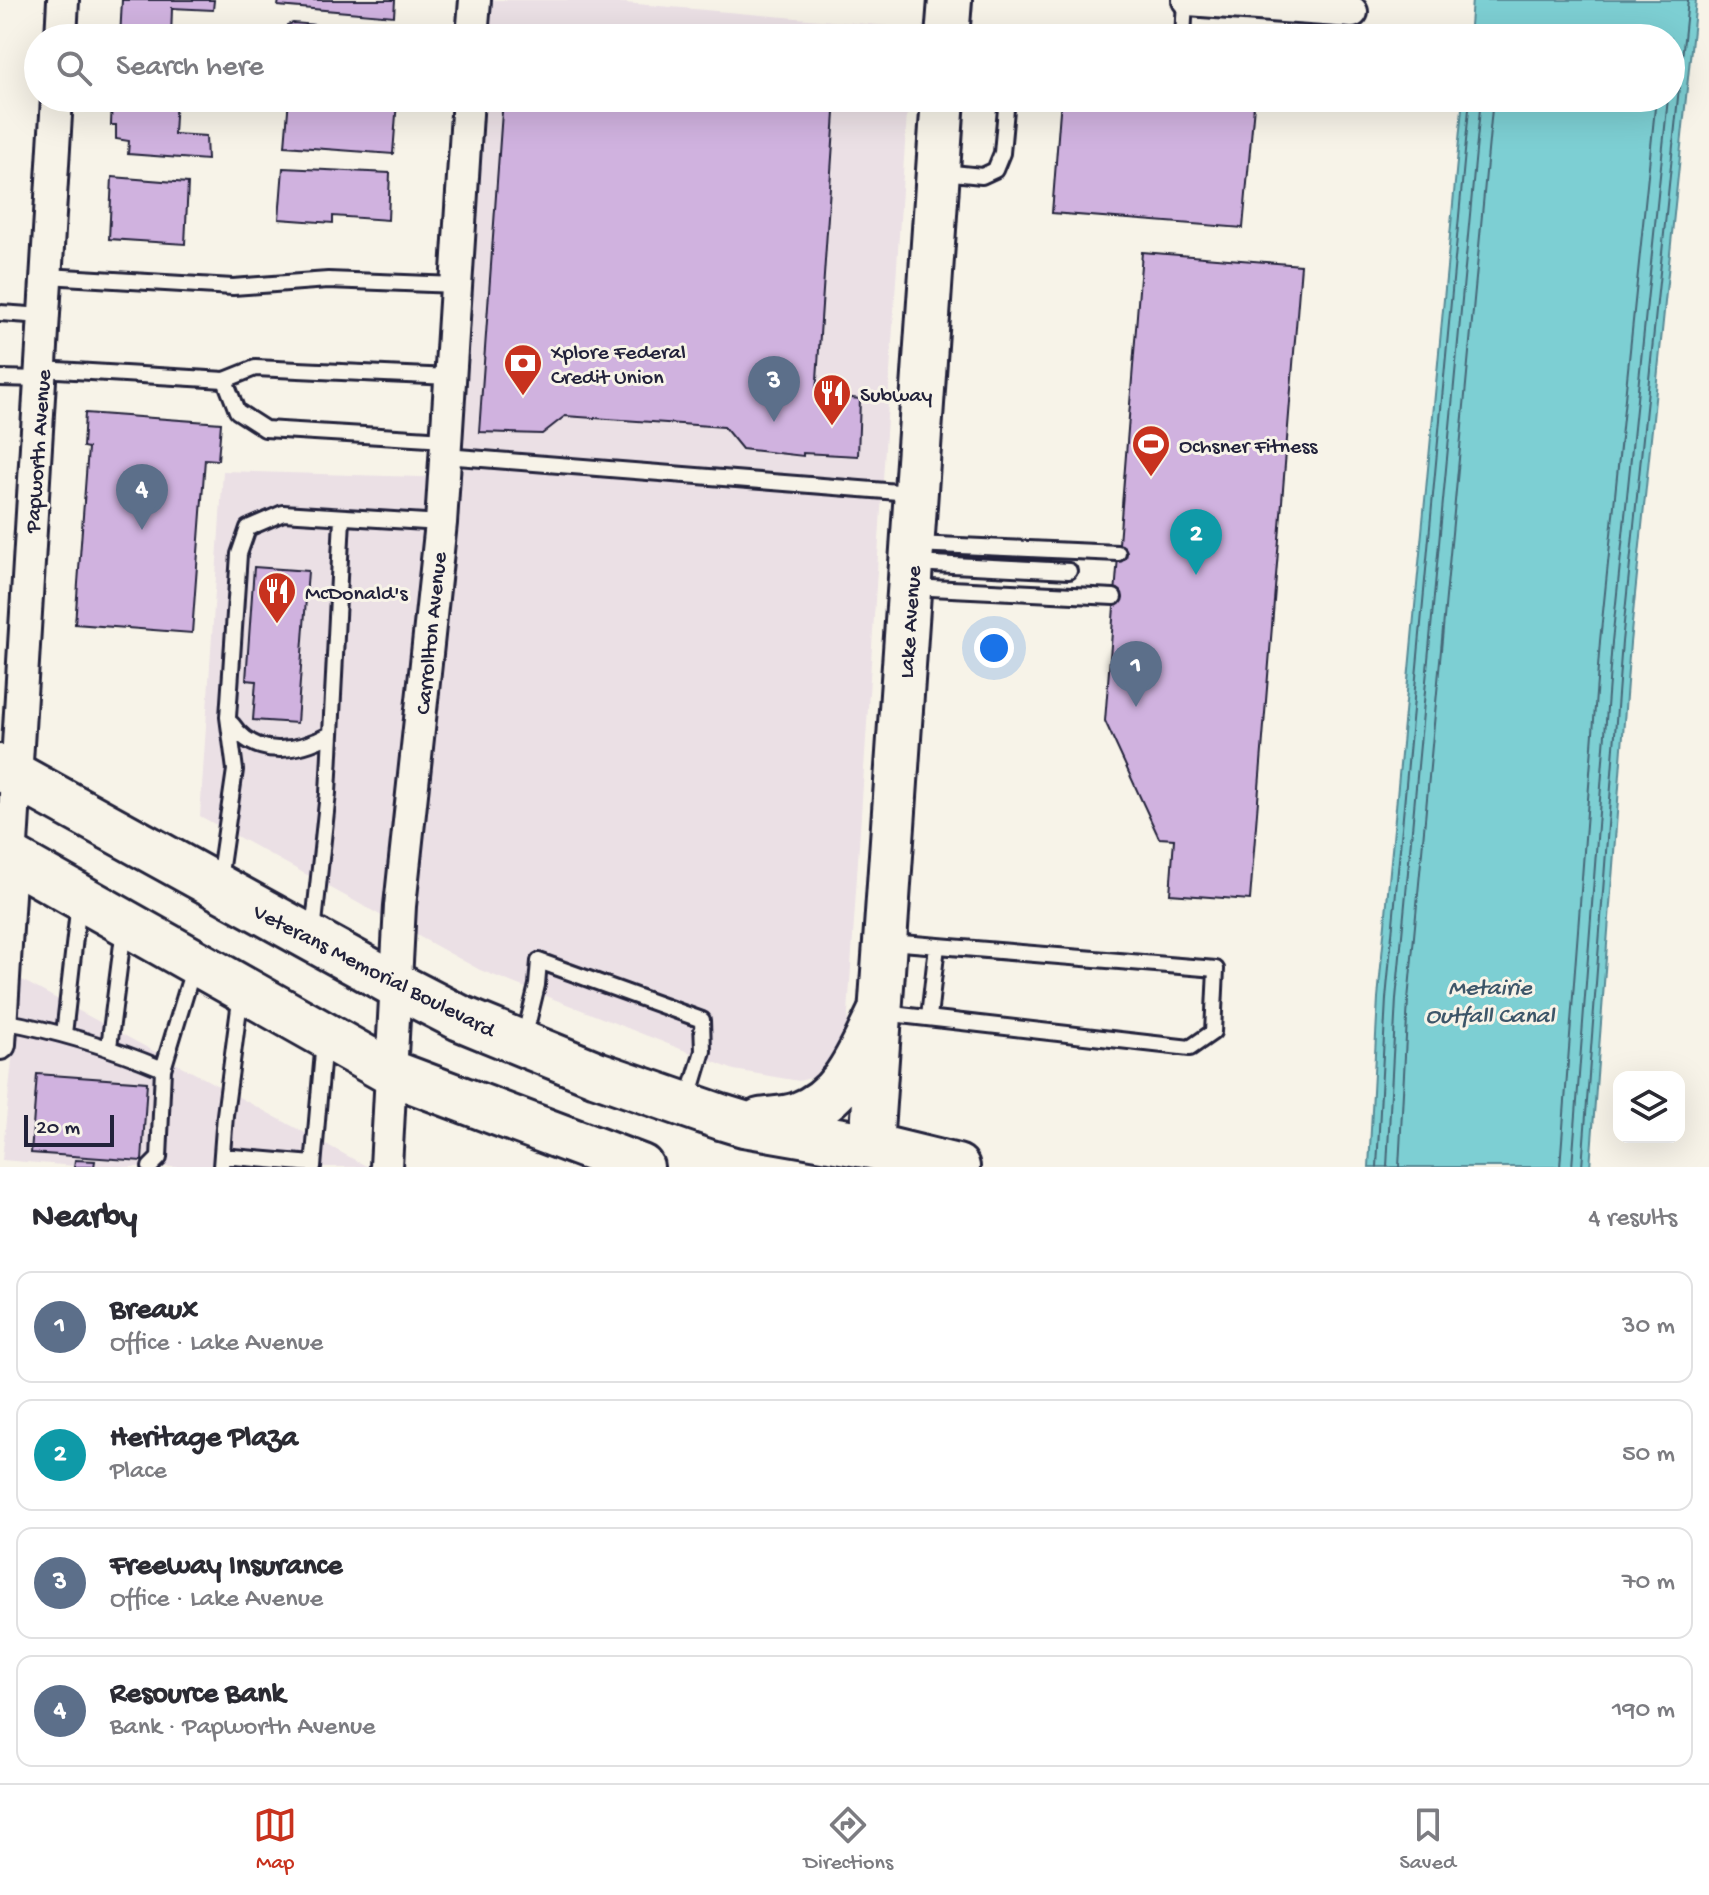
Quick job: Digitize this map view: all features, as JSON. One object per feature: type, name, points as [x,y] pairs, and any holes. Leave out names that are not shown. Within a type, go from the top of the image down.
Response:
[{"type":"main road","name":"Veterans Memorial Boulevard","points":[[8,771],[460,1018],[597,1074],[744,1124],[866,1157],[957,1167]]},
{"type":"main road","points":[[6,856],[392,1073],[641,1167]]},
{"type":"main road","points":[[744,1124],[796,1116],[829,1099],[850,1075],[880,1013]]},
{"type":"street","points":[[62,24],[63,0]]},
{"type":"street","points":[[473,24],[475,0]]},
{"type":"street","points":[[948,24],[950,0]]},
{"type":"street","points":[[1186,0],[1352,12]]},
{"type":"street","name":"Papworth Avenue","points":[[1,1032],[8,771],[41,374],[56,112]]},
{"type":"street","name":"Carrollton Avenue","points":[[386,1167],[400,912],[441,523],[467,112]]},
{"type":"street","name":"Lake Avenue","points":[[866,1157],[886,941],[942,112]]},
{"type":"lane","points":[[1184,24],[1186,0]]},
{"type":"lane","points":[[938,172],[982,176],[995,170],[1002,153],[1006,112]]},
{"type":"lane","points":[[47,276],[233,287],[328,280],[456,285]]},
{"type":"lane","points":[[0,313],[44,316]]},
{"type":"lane","points":[[0,378],[41,374],[225,380],[255,368],[450,377]]},
{"type":"lane","points":[[225,380],[237,411],[265,429],[917,494]]},
{"type":"lane","points":[[218,887],[235,770],[228,717],[239,554],[248,528],[283,513],[441,523]]},
{"type":"lane","points":[[312,939],[328,793],[342,519]]},
{"type":"lane","points":[[912,565],[1118,553]]},
{"type":"lane","points":[[912,565],[1069,571]]},
{"type":"lane","points":[[912,565],[1114,597]]},
{"type":"lane","points":[[228,717],[242,738],[265,748],[295,749],[311,745],[331,734]]},
{"type":"lane","points":[[64,1034],[79,897]]},
{"type":"lane","points":[[109,1047],[124,923]]},
{"type":"lane","points":[[880,1013],[1190,1048],[1213,1032],[1216,969],[886,941]]},
{"type":"lane","points":[[929,1017],[937,946]]},
{"type":"lane","points":[[523,1043],[537,985],[539,961],[702,1020],[703,1051],[687,1104]]},
{"type":"lane","points":[[150,1167],[159,1158],[163,1069],[196,962]]},
{"type":"lane","points":[[241,988],[222,1162],[313,1166],[325,1035]]},
{"type":"lane","points":[[1,1032],[64,1034],[109,1047],[163,1069]]},
{"type":"shaded area","points":[[490,0],[591,0],[866,24],[488,24]]},
{"type":"shaded area","points":[[482,112],[907,112],[846,1044],[829,1073],[799,1081],[734,1070],[480,970],[200,816],[223,471],[454,478]]},
{"type":"shaded area","points":[[20,979],[368,1167],[87,1167],[2,1160]]},
{"type":"water","name":"Metairie Outfall Canal","points":[[1472,0],[1696,0],[1685,107],[1685,24],[1470,24]]},
{"type":"water","name":"Metairie Outfall Canal","points":[[1462,112],[1685,112],[1630,643],[1590,1167],[1369,1167],[1378,998]]},
{"type":"building","points":[[122,0],[214,0],[213,10],[172,8],[171,24],[121,24]]},
{"type":"building","points":[[279,0],[395,0],[394,16],[278,6]]},
{"type":"building","points":[[111,112],[175,112],[174,134],[206,136],[207,160],[128,154],[129,141],[116,139],[116,125],[111,125]]},
{"type":"building","points":[[288,112],[396,112],[393,154],[285,146]]},
{"type":"building","points":[[502,112],[835,112],[816,394],[860,399],[858,456],[803,453],[803,456],[742,449],[724,427],[565,416],[542,434],[479,432]]},
{"type":"building","points":[[1060,112],[1253,112],[1243,228],[1052,213]]},
{"type":"building","points":[[283,168],[390,173],[388,220],[333,216],[333,223],[279,219]]},
{"type":"building","points":[[112,177],[188,183],[185,244],[109,239]]},
{"type":"building","points":[[1142,252],[1301,265],[1250,900],[1170,894],[1174,839],[1159,838],[1105,721]]},
{"type":"building","points":[[85,413],[221,423],[218,460],[205,459],[192,633],[75,624],[88,448],[83,447]]},
{"type":"building","name":"McDonald's","points":[[254,567],[308,571],[297,723],[253,720],[256,681],[246,680]]},
{"type":"building","points":[[37,1074],[147,1082],[142,1161],[31,1153]]},
{"type":"building","points":[[75,1160],[95,1161],[94,1167],[74,1167]]},
{"type":"place","name":"Xplore Federal Credit Union","points":[[523,397]]},
{"type":"place","name":"Freeway Insurance","points":[[774,422]]},
{"type":"place","name":"Subway","points":[[832,427]]},
{"type":"place","name":"Ochsner Fitness","points":[[1151,478]]},
{"type":"place","name":"Resource Bank","points":[[142,530]]},
{"type":"place","name":"Heritage Plaza","points":[[1196,575]]},
{"type":"place","name":"McDonald's","points":[[277,625]]},
{"type":"place","name":"Breaux","points":[[1136,707]]}]
